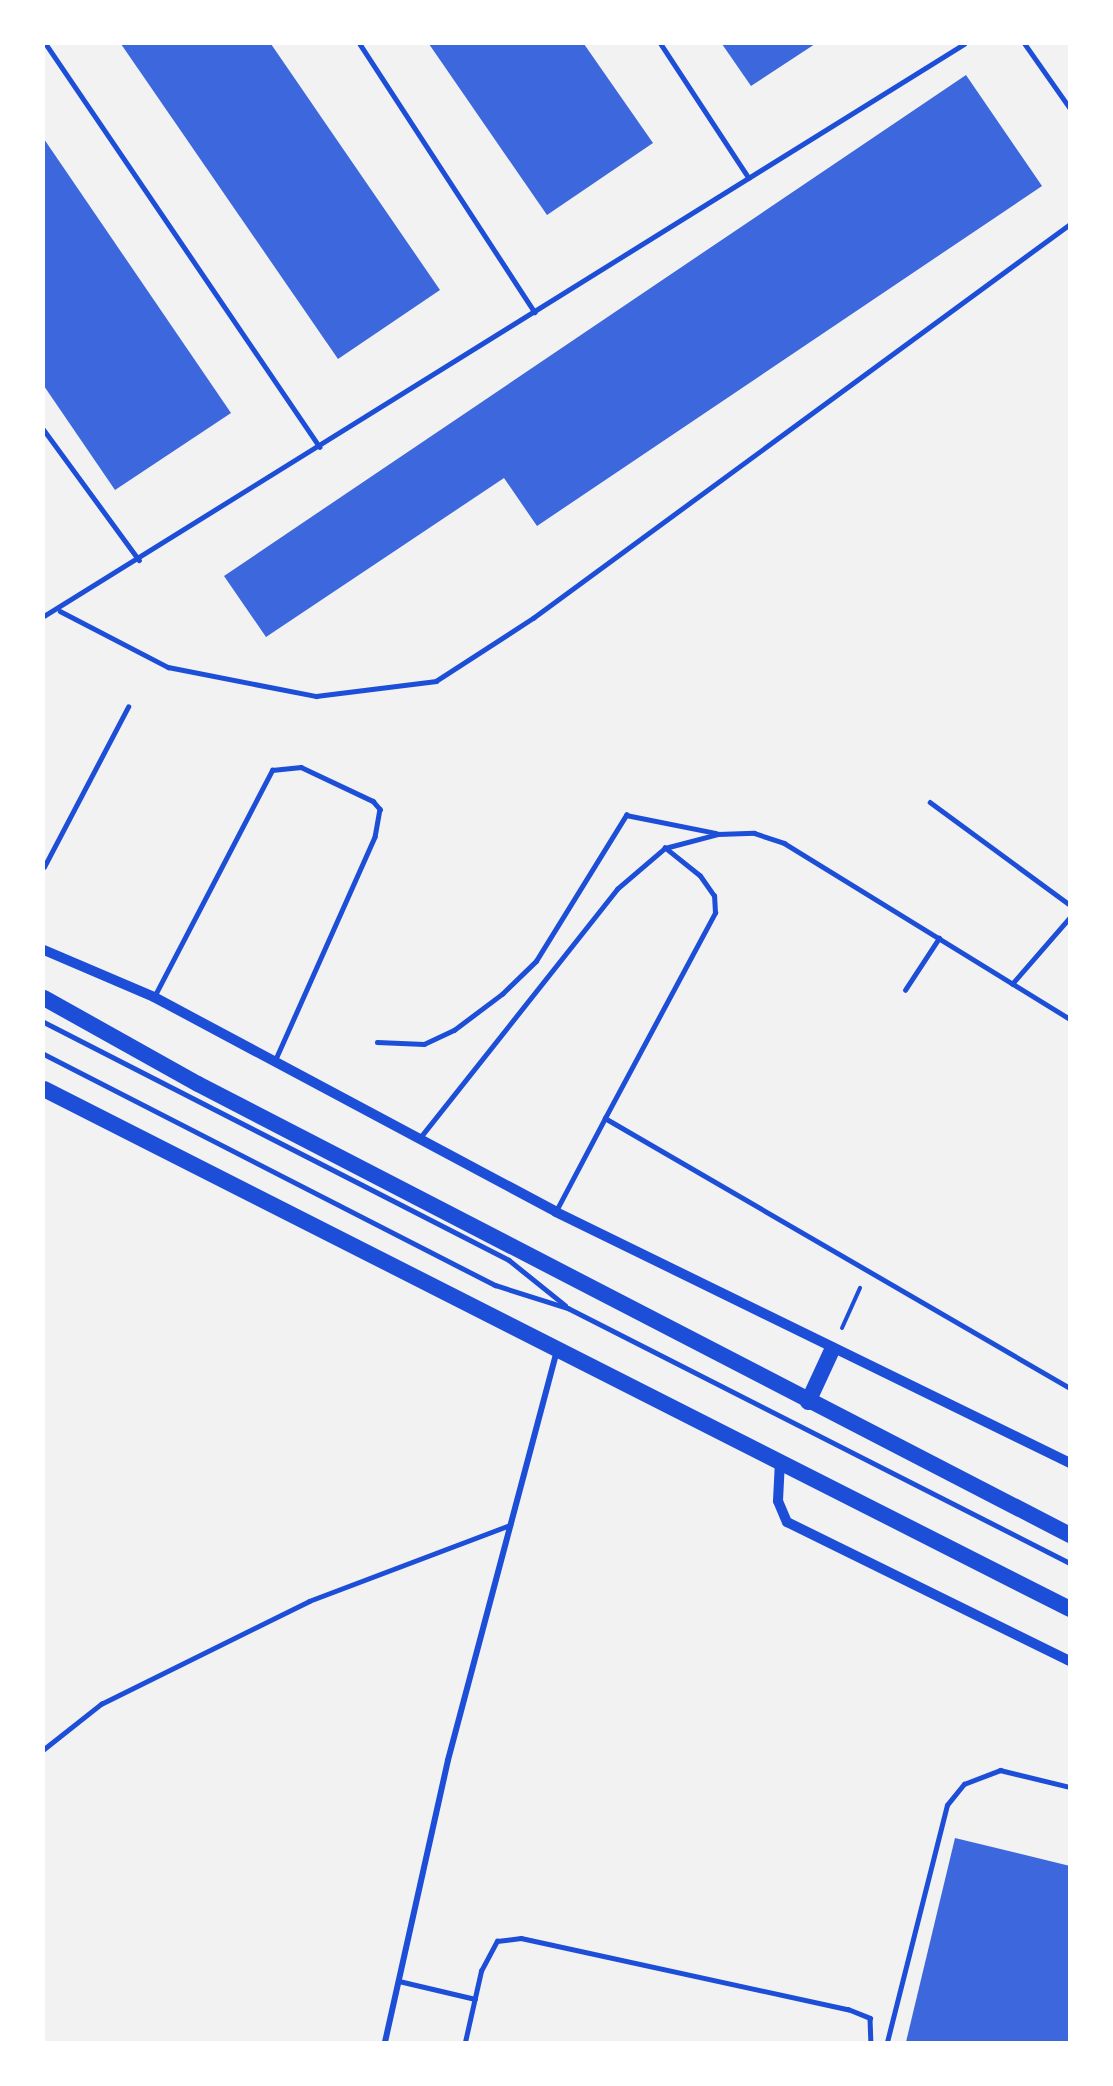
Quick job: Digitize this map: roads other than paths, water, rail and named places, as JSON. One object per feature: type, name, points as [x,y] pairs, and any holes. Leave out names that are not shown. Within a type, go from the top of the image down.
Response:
[{"type":"highway","points":[[44,998],[808,1402],[1070,1535]]},
{"type":"highway","points":[[44,1089],[558,1347],[1070,1609]]},
{"type":"highway","points":[[808,1402],[832,1350]]},
{"type":"street","points":[[44,951],[154,997],[556,1212],[832,1350],[1070,1463]]},
{"type":"street","points":[[385,2043],[448,1760],[558,1347]]},
{"type":"street","points":[[780,1461],[778,1501],[787,1522],[1070,1661]]},
{"type":"lane","points":[[46,44],[320,447]]},
{"type":"lane","points":[[360,44],[535,312]]},
{"type":"lane","points":[[661,44],[749,178]]},
{"type":"lane","points":[[44,616],[60,611],[957,45],[964,44]]},
{"type":"lane","points":[[1025,44],[1070,108]]},
{"type":"lane","points":[[60,611],[168,667],[304,694],[436,681],[533,618],[1070,224]]},
{"type":"lane","points":[[44,430],[139,560]]},
{"type":"lane","points":[[44,867],[128,707]]},
{"type":"lane","points":[[154,997],[272,770],[300,767],[373,801],[380,809],[375,837],[275,1062]]},
{"type":"lane","points":[[930,802],[1070,905]]},
{"type":"lane","points":[[377,1042],[424,1044],[454,1030],[502,994],[542,951],[626,815],[718,834]]},
{"type":"lane","points":[[418,1140],[617,889],[665,848],[718,834],[754,832],[784,843],[1070,1019]]},
{"type":"lane","points":[[556,1212],[715,913],[714,896],[700,876],[665,848]]},
{"type":"lane","points":[[1012,984],[1070,917]]},
{"type":"lane","points":[[905,990],[939,938]]},
{"type":"lane","points":[[44,1022],[509,1260],[568,1308]]},
{"type":"lane","points":[[44,1054],[495,1286],[568,1308],[1070,1563]]},
{"type":"lane","points":[[605,1118],[1070,1388]]},
{"type":"lane","points":[[44,1749],[101,1704],[309,1601],[510,1525]]},
{"type":"lane","points":[[887,2043],[947,1805],[964,1784],[1000,1770],[1070,1787]]},
{"type":"lane","points":[[465,2043],[475,1998],[497,1941],[521,1938],[848,2009],[870,2018],[871,2043]]},
{"type":"lane","points":[[399,1982],[475,1998]]}]
